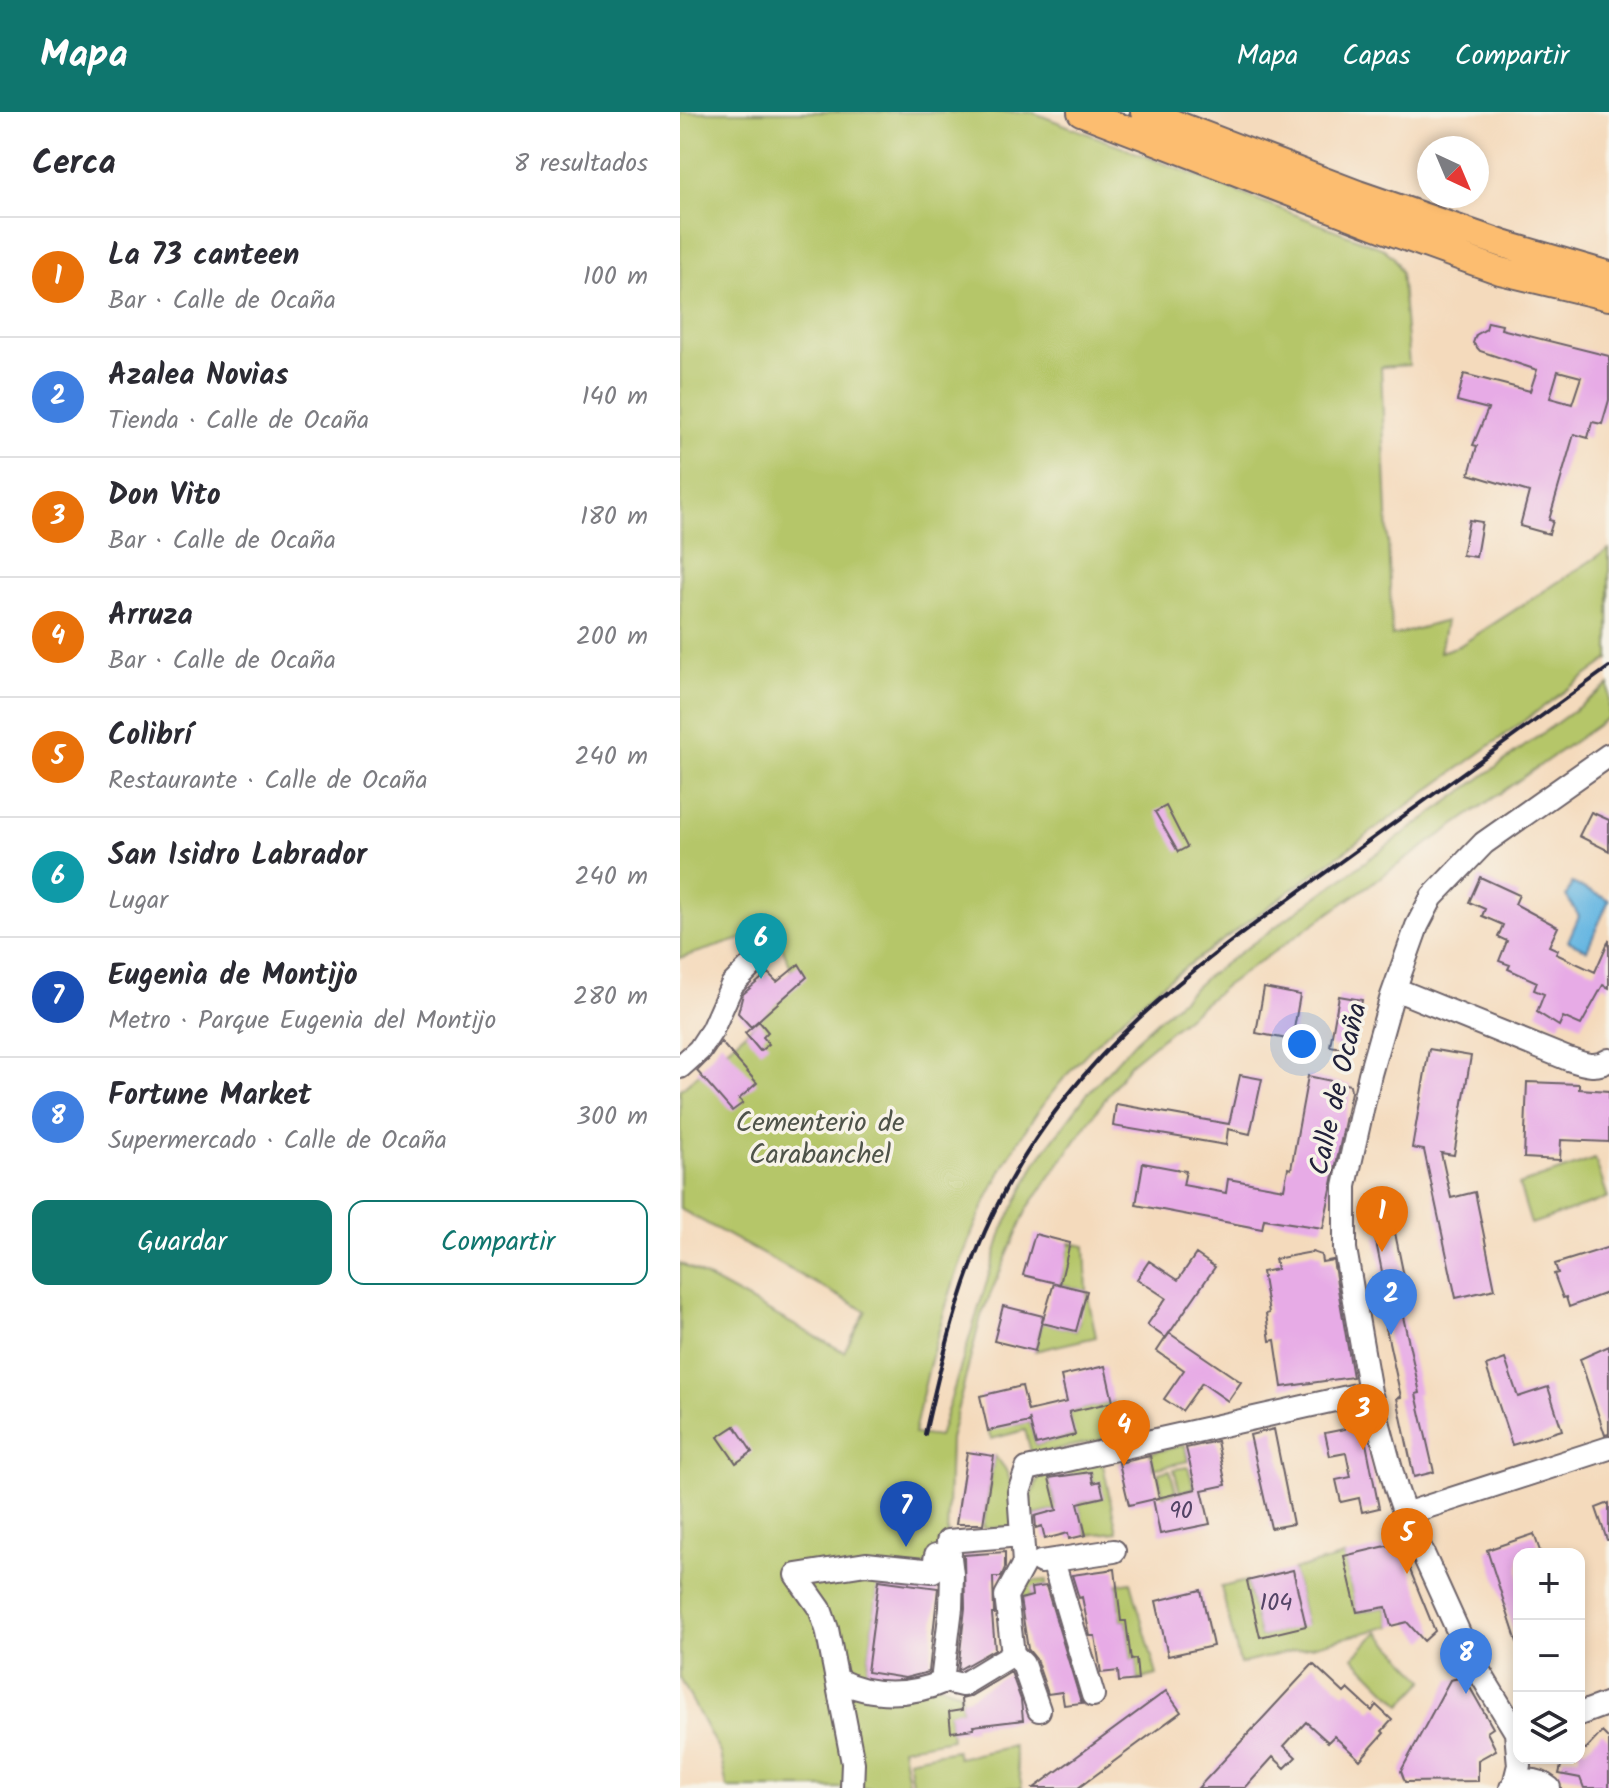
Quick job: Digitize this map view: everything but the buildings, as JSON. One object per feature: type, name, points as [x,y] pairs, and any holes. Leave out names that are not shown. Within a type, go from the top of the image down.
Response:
[{"type":"main road","points":[[1081,112],[1500,271],[1609,297]]},
{"type":"main road","points":[[1144,112],[1358,194],[1506,245],[1609,275]]},
{"type":"street","name":"Calle de Ocaña","points":[[1513,1726],[1469,1655],[1404,1527],[1370,1392],[1345,1249],[1345,1186],[1370,1074],[1395,989],[1417,926],[1432,897],[1484,843],[1609,755]]},
{"type":"street","points":[[680,1067],[699,1050],[712,1030],[732,985],[764,953]]},
{"type":"street","name":"Calle de Ocaña","points":[[1395,989],[1587,1066],[1609,1060]]},
{"type":"street","points":[[1039,1710],[1023,1664],[1013,1654],[1006,1596],[1024,1563],[1019,1492],[1027,1469],[1370,1392]]},
{"type":"street","points":[[1404,1527],[1609,1448]]},
{"type":"street","points":[[852,1788],[853,1763],[838,1680],[820,1609],[796,1575],[866,1564],[933,1571],[936,1555],[953,1555],[1021,1535]]},
{"type":"street","points":[[1024,1563],[1114,1551]]},
{"type":"street","points":[[945,1681],[943,1673],[953,1555]]},
{"type":"street","points":[[1053,1561],[1093,1695]]},
{"type":"street","points":[[838,1680],[869,1692],[889,1693],[932,1687],[945,1681],[962,1685],[1013,1654]]},
{"type":"street","name":"Calle de Ocaña","points":[[1512,1786],[1519,1764]]},
{"type":"street","points":[[1537,1764],[1546,1786]]},
{"type":"street","points":[[1512,1786],[1529,1780],[1546,1786]]},
{"type":"green space","name":"Cementerio de Carabanchel","points":[[680,112],[1032,112],[1384,249],[1394,258],[1401,272],[1409,365],[1381,367],[1392,636],[1446,621],[1440,652],[1459,646],[1609,549],[1609,659],[1165,982],[1078,1062],[1034,1117],[1011,1153],[991,1190],[958,1269],[933,1351],[914,1434],[939,1437],[1003,1229],[1037,1161],[1088,1093],[1136,1040],[1205,978],[1609,685],[1609,717],[1225,986],[1130,1064],[1027,1209],[981,1316],[950,1439],[943,1589],[879,1581],[867,1672],[930,1681],[960,1692],[962,1710],[949,1713],[952,1739],[902,1748],[909,1788],[727,1788],[720,1753],[680,1678],[680,1263],[844,1352],[866,1311],[680,1209],[680,1090],[753,1026],[749,1020],[792,970],[780,942],[774,938],[757,942],[744,938],[680,958]]},
{"type":"green space","points":[[1595,1159],[1608,1198],[1531,1224],[1519,1185]]},
{"type":"green space","points":[[1070,1243],[1085,1246],[1087,1291],[1096,1337],[1035,1351],[1042,1322],[1076,1331],[1079,1320],[1069,1317],[1086,1291],[1060,1284],[1064,1269],[1054,1266],[1066,1257]]},
{"type":"green space","points":[[1113,1402],[1121,1435],[1032,1455],[1025,1430],[991,1439],[988,1431],[1013,1414],[1015,1425],[1030,1422],[1036,1445],[1074,1435],[1069,1412]]},
{"type":"green space","points":[[1185,1445],[1188,1461],[1153,1469],[1150,1453]]},
{"type":"green space","points":[[994,1456],[1007,1471],[1010,1480],[1012,1528],[983,1528]]},
{"type":"green space","points":[[1102,1460],[1117,1532],[1086,1535],[1078,1503],[1103,1497],[1100,1482],[1093,1483],[1091,1472],[1066,1478],[1065,1472],[1049,1476],[1055,1505],[1061,1509],[1032,1516],[1027,1512],[1040,1475]]},
{"type":"green space","points":[[1188,1467],[1194,1488],[1180,1492],[1174,1469]]},
{"type":"green space","points":[[1170,1470],[1176,1492],[1163,1495],[1158,1473]]},
{"type":"green space","points":[[1344,1556],[1357,1612],[1386,1607],[1391,1626],[1240,1664],[1221,1587],[1247,1581],[1260,1637],[1306,1625],[1293,1570]]},
{"type":"green space","points":[[1047,1580],[1046,1586],[1032,1588],[1032,1596],[1014,1599],[1023,1582]]},
{"type":"green space","points":[[1131,1582],[1157,1675],[1138,1680],[1136,1659],[1131,1660],[1126,1621],[1121,1621],[1117,1584]]},
{"type":"green space","points":[[1378,1632],[1425,1680],[1401,1705],[1353,1657]]},
{"type":"green space","points":[[1013,1746],[1022,1788],[913,1788],[908,1759],[956,1750],[958,1758]]},
{"type":"water","points":[[1572,883],[1609,900],[1587,950],[1568,941],[1579,916],[1566,896]]},
{"type":"railway","points":[[925,1434],[948,1339],[991,1217],[1039,1134],[1074,1087],[1112,1044],[1153,1005],[1242,933],[1609,667]]},
{"type":"place","name":"San Isidro Labrador","points":[[761,979]]},
{"type":"place","name":"La 73 canteen","points":[[1382,1252]]},
{"type":"place","name":"Azalea Novias","points":[[1391,1335]]},
{"type":"place","name":"Don Vito","points":[[1363,1450]]},
{"type":"place","name":"Arruza","points":[[1124,1466]]},
{"type":"place","name":"Eugenia de Montijo","points":[[906,1547]]},
{"type":"place","name":"Colibrí","points":[[1407,1574]]},
{"type":"place","name":"Fortune Market","points":[[1466,1694]]}]
